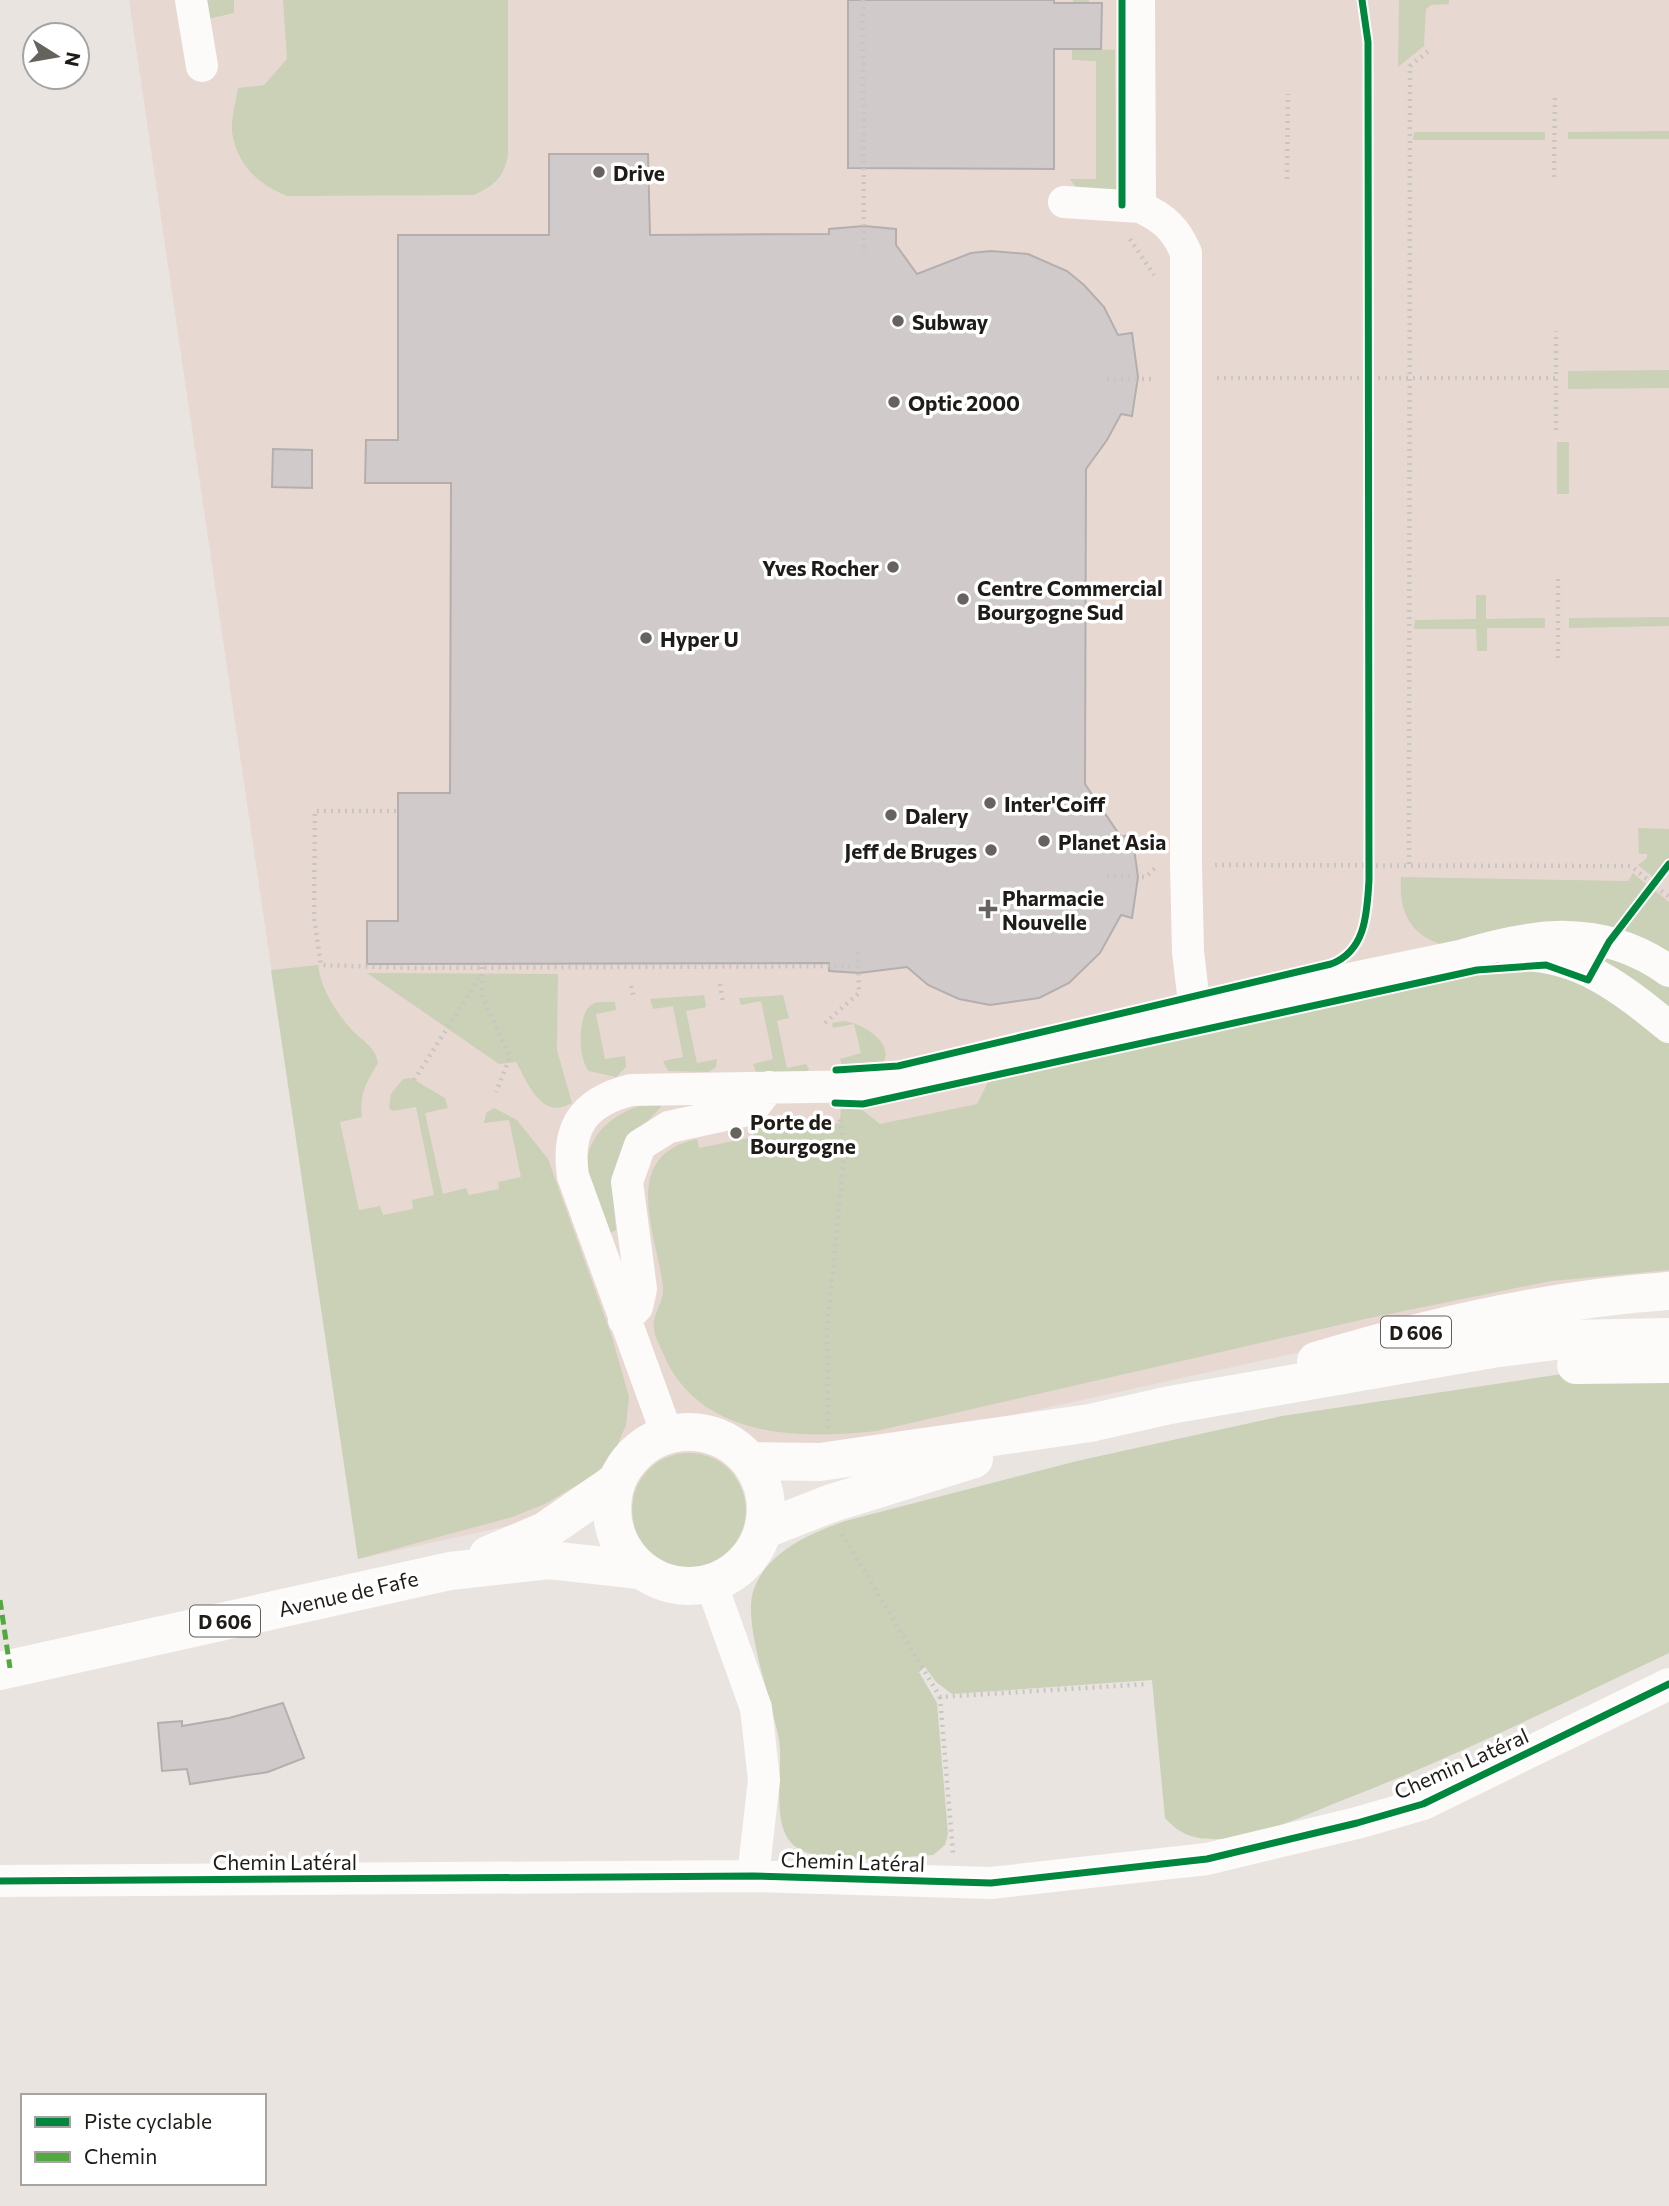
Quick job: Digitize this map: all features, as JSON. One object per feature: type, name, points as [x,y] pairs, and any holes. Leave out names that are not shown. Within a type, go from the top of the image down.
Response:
[{"type":"main road","name":"D 606","points":[[1170,1405],[1402,1334],[1552,1305],[1669,1291]]},
{"type":"main road","name":"D 606","points":[[750,1461],[820,1462],[1090,1423],[1170,1405],[1410,1366],[1492,1349],[1571,1339],[1669,1336]]},
{"type":"main road","name":"D 606","points":[[1410,1366],[1669,1364]]},
{"type":"main road","name":"D 606","points":[[763,1530],[829,1504],[1090,1423]]},
{"type":"main road","points":[[690,1431],[713,1435],[733,1445],[750,1461],[761,1482],[766,1506],[763,1530],[752,1553],[734,1572],[711,1583],[687,1587],[662,1582],[640,1570],[624,1552],[614,1530],[611,1506],[616,1482],[628,1461],[646,1445],[667,1434],[690,1431]]},
{"type":"main road","name":"Avenue de Fafe","points":[[450,1571],[545,1531],[616,1482]]},
{"type":"main road","name":"Avenue de Fafe","points":[[0,1671],[450,1571],[549,1560],[640,1570]]},
{"type":"street","points":[[191,0],[202,66]]},
{"type":"street","points":[[1139,0],[1140,207]]},
{"type":"street","points":[[1064,202],[1140,207],[1161,217],[1177,232],[1186,253],[1186,865],[1188,952],[1195,1012]]},
{"type":"street","points":[[667,1434],[573,1176],[570,1155],[572,1137],[582,1118],[595,1103],[608,1096],[631,1090],[875,1086],[1195,1012],[1460,956],[1495,945],[1562,934],[1599,939],[1637,951],[1669,971]]},
{"type":"street","points":[[1460,956],[1540,954],[1578,964],[1669,1027]]},
{"type":"street","points":[[624,1320],[637,1307],[641,1289],[628,1182],[640,1145],[668,1126],[752,1109],[769,1087]]},
{"type":"street","points":[[711,1583],[757,1708],[764,1780],[752,1876]]},
{"type":"street","name":"Chemin Latéral","points":[[0,1881],[752,1876],[991,1882],[1207,1859],[1357,1823],[1423,1804],[1669,1684]]},
{"type":"path","points":[[863,0],[864,253]]},
{"type":"path","points":[[1409,864],[1410,66],[1431,48]]},
{"type":"path","points":[[1287,179],[1288,94]]},
{"type":"path","points":[[1555,94],[1555,177]]},
{"type":"path","points":[[1556,331],[1556,430]]},
{"type":"path","points":[[1368,366],[1368,391]]},
{"type":"path","points":[[1107,379],[1556,378]]},
{"type":"path","points":[[1558,579],[1559,663]]},
{"type":"path","points":[[396,811],[315,811],[314,917],[321,965],[482,970],[859,966]]},
{"type":"path","points":[[1369,851],[1369,868]]},
{"type":"path","points":[[1107,876],[1146,877],[1158,866],[1186,865],[1369,868],[1409,864],[1631,866],[1669,897]]},
{"type":"path","points":[[1645,893],[1661,874]]},
{"type":"path","points":[[825,1023],[859,993],[858,948]]},
{"type":"path","points":[[414,1080],[482,970]]},
{"type":"path","points":[[482,970],[482,996],[510,1057],[496,1091]]},
{"type":"path","points":[[720,984],[723,1002]]},
{"type":"path","points":[[631,986],[634,1000]]},
{"type":"path","points":[[820,1462],[819,1440],[828,1429],[827,1330],[845,1145],[841,1120],[834,1108]]},
{"type":"path","points":[[829,1504],[841,1533],[940,1697],[955,1882]]},
{"type":"path","points":[[940,1697],[1147,1684]]},
{"type":"shaded area","points":[[129,0],[1669,0],[1669,1271],[358,1559]]},
{"type":"green space","points":[[200,0],[234,0],[234,13],[203,20]]},
{"type":"green space","points":[[283,0],[508,0],[508,155],[497,180],[474,195],[287,196],[258,179],[244,164],[235,144],[232,132],[233,115],[238,88],[264,85],[287,59]]},
{"type":"green space","points":[[1073,0],[1089,0],[1089,49],[1115,50],[1116,192],[1079,192],[1070,179],[1096,179],[1096,61],[1072,60]]},
{"type":"green space","points":[[1399,0],[1449,0],[1449,4],[1431,5],[1426,9],[1424,46],[1398,67]]},
{"type":"green space","points":[[1669,131],[1669,139],[1568,139],[1568,132]]},
{"type":"green space","points":[[1414,132],[1545,132],[1545,140],[1413,140]]},
{"type":"green space","points":[[1669,370],[1669,388],[1568,389],[1568,371]]},
{"type":"green space","points":[[1557,442],[1569,442],[1569,494],[1557,494]]},
{"type":"green space","points":[[1476,595],[1486,595],[1486,619],[1545,618],[1545,628],[1487,628],[1487,651],[1477,651],[1476,629],[1414,629],[1415,620],[1476,619]]},
{"type":"green space","points":[[1669,617],[1669,626],[1569,628],[1569,618]]},
{"type":"green space","points":[[1638,828],[1669,829],[1669,859],[1653,877],[1638,865],[1647,858],[1647,854],[1639,854]]},
{"type":"green space","points":[[1633,873],[1646,884],[1611,933],[1440,944],[1413,926],[1404,909],[1401,889],[1401,877],[1628,881]]},
{"type":"green space","points":[[1653,889],[1669,902],[1669,961],[1619,935]]},
{"type":"green space","points":[[1609,949],[1669,984],[1669,1016],[1599,966]]},
{"type":"green space","points":[[318,965],[322,983],[335,1008],[377,1057],[378,1063],[363,1094],[362,1117],[340,1122],[359,1210],[380,1206],[383,1215],[413,1209],[412,1200],[434,1195],[416,1107],[393,1111],[389,1108],[391,1094],[403,1079],[411,1078],[445,1098],[448,1108],[425,1113],[443,1194],[466,1188],[469,1195],[499,1189],[498,1182],[521,1177],[509,1120],[484,1123],[486,1113],[494,1108],[517,1120],[548,1159],[612,1337],[629,1397],[626,1425],[615,1451],[597,1473],[545,1504],[512,1517],[358,1559],[271,970]]},
{"type":"green space","points":[[1526,967],[1566,973],[1669,1036],[1669,1270],[1551,1281],[1365,1319],[876,1431],[846,1434],[784,1433],[753,1427],[725,1417],[700,1402],[679,1381],[663,1353],[654,1324],[663,1288],[648,1200],[650,1180],[657,1162],[672,1148],[697,1139],[699,1148],[754,1137],[753,1129],[768,1124],[840,1123],[841,1106],[860,1108],[880,1124],[977,1104],[988,1082],[1430,981]]},
{"type":"green space","points":[[367,973],[558,974],[557,1050],[572,1103],[552,1107],[544,1103],[531,1089],[516,1062],[499,1064]]},
{"type":"green space","points":[[704,995],[706,1007],[686,1011],[697,1063],[717,1059],[716,1067],[709,1072],[668,1071],[663,1061],[683,1057],[673,1006],[653,1009],[650,999]]},
{"type":"green space","points":[[783,995],[789,1018],[777,1021],[787,1068],[806,1064],[809,1069],[807,1072],[756,1072],[753,1064],[773,1059],[761,1001],[741,1005],[739,998]]},
{"type":"green space","points":[[615,1002],[616,1010],[596,1014],[605,1059],[625,1056],[626,1067],[616,1077],[589,1071],[581,1049],[582,1022],[588,1008],[597,1003]]},
{"type":"green space","points":[[851,1022],[868,1030],[882,1043],[885,1058],[880,1066],[842,1066],[840,1059],[861,1053],[854,1024],[833,1028],[832,1023]]},
{"type":"green space","points":[[650,1103],[660,1103],[661,1107],[646,1123],[612,1185],[616,1230],[610,1233],[589,1183],[588,1153],[593,1141],[611,1120]]},
{"type":"green space","points":[[1669,1373],[1669,1653],[1426,1766],[1299,1818],[1253,1834],[1222,1839],[1190,1836],[1165,1818],[1152,1680],[952,1694],[936,1682],[925,1667],[919,1672],[937,1703],[948,1834],[945,1845],[933,1855],[843,1859],[809,1853],[796,1847],[788,1838],[780,1813],[779,1740],[759,1663],[751,1603],[754,1589],[769,1564],[792,1545],[818,1531],[845,1521],[1077,1461],[1282,1416],[1562,1374]]},
{"type":"green space","points":[[689,1453],[711,1457],[721,1462],[737,1478],[742,1488],[746,1510],[742,1532],[737,1542],[721,1558],[711,1563],[689,1567],[667,1563],[657,1558],[641,1542],[636,1532],[632,1510],[636,1488],[641,1478],[657,1462],[667,1457]]},
{"type":"building","points":[[848,0],[1054,0],[1054,3],[1102,3],[1101,49],[1054,49],[1054,169],[848,168]]},
{"type":"building","name":"Hyper U","points":[[549,154],[648,154],[650,235],[829,234],[829,229],[864,226],[896,229],[896,245],[917,274],[971,253],[991,251],[1028,254],[1067,271],[1084,285],[1104,307],[1118,335],[1132,333],[1138,377],[1132,416],[1121,414],[1107,440],[1086,469],[1085,784],[1121,837],[1132,834],[1138,877],[1132,918],[1121,915],[1100,953],[1069,983],[1039,998],[990,1005],[959,999],[928,985],[907,967],[859,973],[829,971],[829,963],[367,964],[367,921],[398,921],[398,793],[450,793],[451,483],[365,483],[366,440],[398,440],[398,235],[549,235]]},
{"type":"building","points":[[273,449],[312,450],[312,488],[272,487]]},
{"type":"building","points":[[283,1703],[304,1758],[268,1772],[190,1784],[187,1769],[162,1771],[158,1723],[182,1721],[182,1726],[229,1718]]},
{"type":"marked path","points":[[0,1600],[10,1668]]},
{"type":"cycle path","points":[[1122,0],[1122,205]]},
{"type":"cycle path","points":[[836,1070],[898,1066],[1331,964],[1343,958],[1358,940],[1365,918],[1369,880],[1368,42],[1362,0]]},
{"type":"cycle path","points":[[835,1103],[863,1104],[1477,970],[1546,965],[1588,980],[1609,942],[1669,864]]},
{"type":"cycle path","points":[[0,1881],[753,1876],[991,1883],[1207,1859],[1357,1823],[1423,1804],[1669,1684]]},
{"type":"place","name":"Drive","points":[[599,172]]},
{"type":"place","name":"Subway","points":[[898,321]]},
{"type":"place","name":"Optic 2000","points":[[894,402]]},
{"type":"place","name":"Yves Rocher","points":[[893,567]]},
{"type":"place","name":"Centre Commercial Bourgogne Sud","points":[[963,599]]},
{"type":"place","name":"Hyper U","points":[[646,638]]},
{"type":"place","name":"Inter'Coiff","points":[[990,803]]},
{"type":"place","name":"Dalery","points":[[891,815]]},
{"type":"place","name":"Planet Asia","points":[[1044,841]]},
{"type":"place","name":"Jeff de Bruges","points":[[991,850]]},
{"type":"place","name":"Pharmacie Nouvelle","points":[[988,909]]},
{"type":"place","name":"Porte de Bourgogne","points":[[736,1133]]}]
